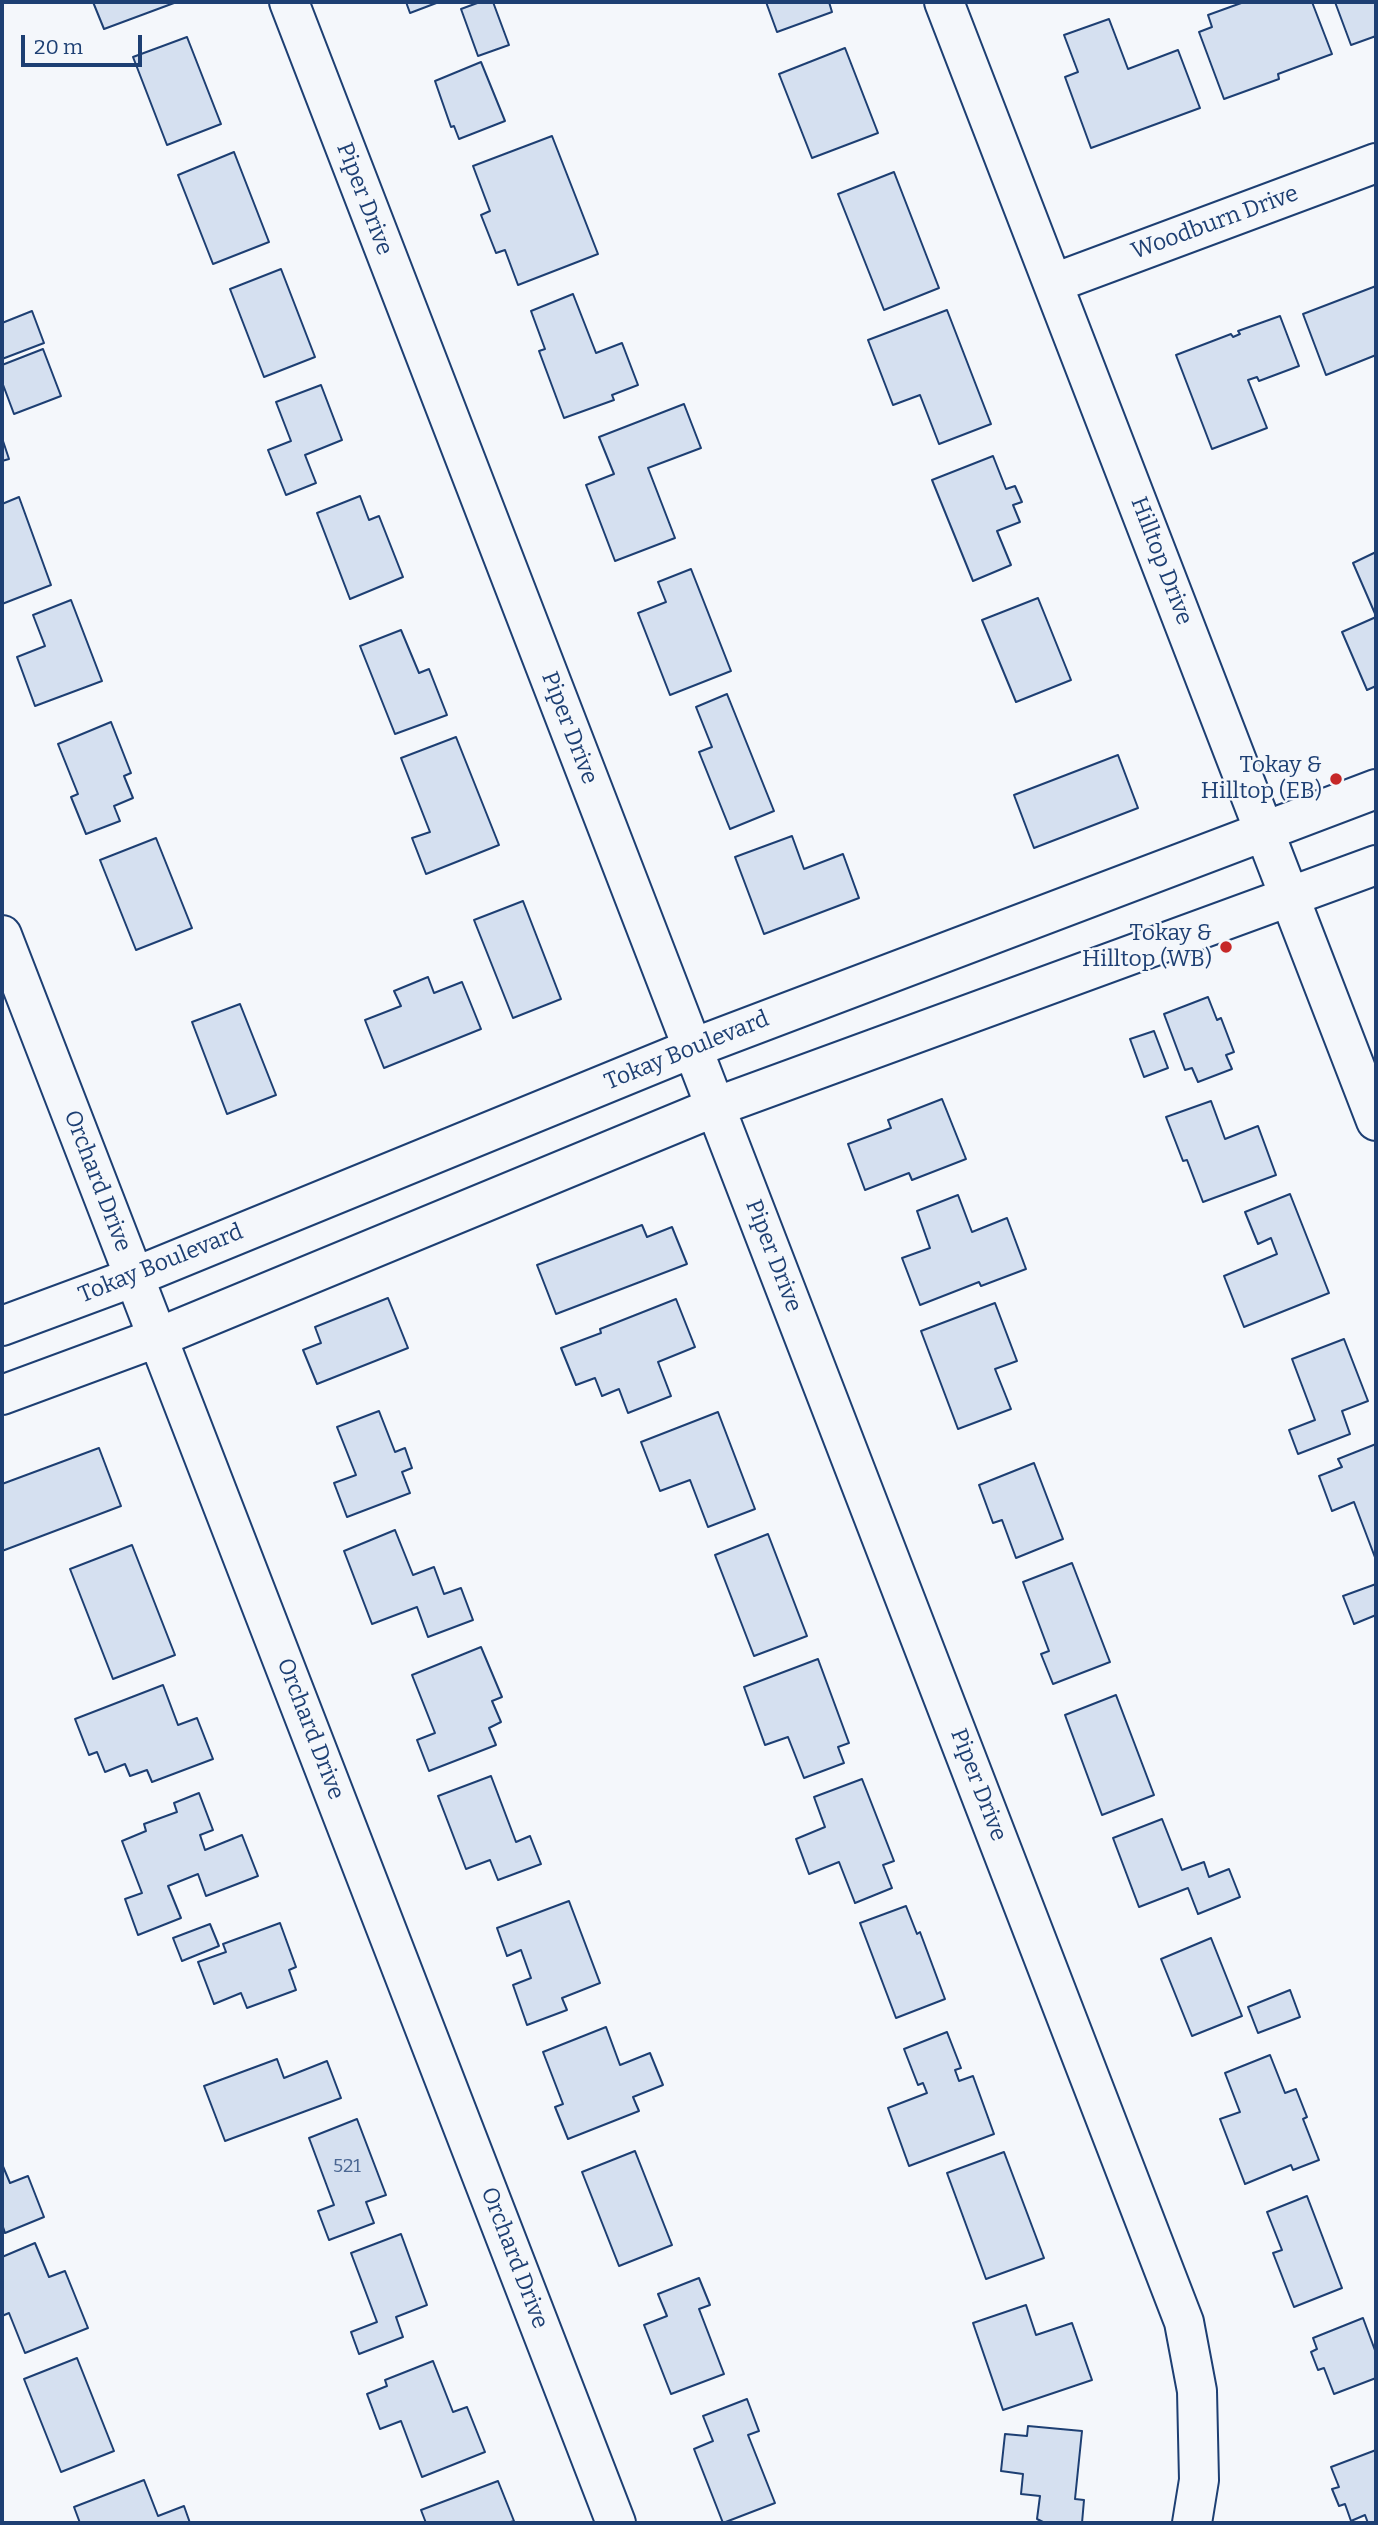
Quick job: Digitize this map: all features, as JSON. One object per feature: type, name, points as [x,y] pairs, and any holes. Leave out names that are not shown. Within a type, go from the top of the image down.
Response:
[{"type":"street","name":"Piper Drive","points":[[289,2],[1184,2322],[1198,2391],[1199,2480],[1192,2523]]},
{"type":"street","name":"Hilltop Drive","points":[[944,2],[1106,424],[1166,571],[1376,1121]]},
{"type":"street","name":"Woodburn Drive","points":[[1054,283],[1376,163]]},
{"type":"street","name":"Tokay Boulevard","points":[[2,1325],[134,1277],[693,1048],[1376,789]]},
{"type":"street","points":[[2,1395],[159,1337],[715,1107],[1376,865]]},
{"type":"street","name":"Orchard Drive","points":[[2,935],[616,2523]]},
{"type":"building","points":[[93,2],[173,2],[174,3],[104,29]]},
{"type":"building","points":[[406,2],[439,2],[410,13]]},
{"type":"building","points":[[480,2],[493,2],[509,45],[478,56],[461,9]]},
{"type":"building","points":[[766,2],[829,2],[832,12],[777,32]]},
{"type":"building","points":[[1244,2],[1312,2],[1332,54],[1278,74],[1279,79],[1224,99],[1199,32],[1212,27],[1208,15]]},
{"type":"building","points":[[1335,2],[1376,2],[1376,36],[1351,45]]},
{"type":"building","points":[[1109,19],[1128,69],[1178,50],[1200,108],[1091,148],[1065,77],[1078,72],[1064,35]]},
{"type":"building","points":[[187,37],[221,124],[167,145],[133,57]]},
{"type":"building","points":[[845,48],[878,133],[812,158],[779,74]]},
{"type":"building","points":[[481,62],[505,121],[459,139],[454,126],[451,127],[435,81]]},
{"type":"building","points":[[552,136],[598,254],[518,285],[505,250],[496,253],[481,215],[490,211],[473,166]]},
{"type":"building","points":[[234,152],[269,242],[213,264],[178,175]]},
{"type":"building","points":[[894,172],[939,288],[884,310],[838,194]]},
{"type":"building","points":[[281,269],[315,357],[264,377],[230,289]]},
{"type":"building","points":[[1376,286],[1376,355],[1326,375],[1303,314]]},
{"type":"building","points":[[573,294],[596,353],[622,343],[638,385],[612,395],[614,400],[564,418],[539,351],[545,349],[531,311]]},
{"type":"building","points":[[947,310],[991,424],[939,444],[920,395],[893,405],[868,340]]},
{"type":"building","points":[[32,311],[44,343],[2,359],[2,323]]},
{"type":"building","points":[[1280,316],[1299,366],[1259,381],[1257,377],[1248,380],[1267,428],[1212,449],[1176,355],[1231,334],[1233,337],[1240,334],[1238,331]]},
{"type":"building","points":[[43,349],[61,396],[14,414],[2,382],[2,365]]},
{"type":"building","points":[[321,385],[342,440],[305,455],[316,483],[286,495],[268,450],[291,441],[276,402]]},
{"type":"building","points":[[684,404],[701,448],[648,468],[675,538],[615,561],[586,485],[614,474],[599,437]]},
{"type":"building","points":[[2,438],[9,459],[2,461]]},
{"type":"building","points":[[993,456],[1006,489],[1015,486],[1022,502],[1013,505],[1020,522],[997,531],[1011,565],[973,581],[932,480]]},
{"type":"building","points":[[360,496],[369,520],[379,516],[403,577],[350,599],[317,513]]},
{"type":"building","points":[[19,497],[51,585],[2,604],[2,504]]},
{"type":"building","points":[[1376,552],[1376,616],[1353,563]]},
{"type":"building","points":[[691,569],[731,671],[670,695],[638,613],[666,602],[658,582]]},
{"type":"building","points":[[1038,598],[1071,680],[1016,702],[982,620]]},
{"type":"building","points":[[71,600],[102,681],[35,706],[17,657],[45,646],[33,615]]},
{"type":"building","points":[[1376,617],[1376,686],[1367,690],[1342,632]]},
{"type":"building","points":[[401,630],[419,673],[429,669],[447,715],[395,734],[360,646]]},
{"type":"building","points":[[727,694],[774,811],[730,829],[699,752],[712,747],[696,707]]},
{"type":"building","points":[[111,722],[131,773],[124,776],[133,798],[114,806],[120,821],[86,834],[71,797],[78,794],[58,744]]},
{"type":"building","points":[[456,737],[499,845],[426,874],[412,838],[430,832],[401,758]]},
{"type":"building","points":[[1118,755],[1138,808],[1034,848],[1014,795]]},
{"type":"building","points":[[792,836],[804,869],[843,854],[859,898],[764,934],[735,857]]},
{"type":"building","points":[[156,838],[192,928],[136,950],[100,860]]},
{"type":"building","points":[[523,901],[561,999],[513,1018],[474,920]]},
{"type":"building","points":[[428,977],[434,993],[462,982],[481,1029],[384,1068],[365,1020],[401,1006],[394,991]]},
{"type":"building","points":[[1208,997],[1217,1020],[1221,1018],[1234,1052],[1226,1055],[1232,1069],[1198,1082],[1192,1068],[1185,1070],[1164,1014]]},
{"type":"building","points":[[240,1004],[276,1095],[227,1114],[192,1022]]},
{"type":"building","points":[[1154,1031],[1168,1068],[1144,1077],[1130,1039]]},
{"type":"building","points":[[942,1099],[966,1159],[912,1180],[909,1173],[865,1190],[848,1144],[891,1128],[888,1120]]},
{"type":"building","points":[[1211,1101],[1225,1139],[1258,1126],[1276,1175],[1203,1202],[1166,1117]]},
{"type":"building","points":[[1290,1194],[1329,1293],[1244,1327],[1224,1276],[1277,1254],[1271,1238],[1258,1244],[1245,1212]]},
{"type":"building","points":[[958,1195],[972,1232],[1007,1218],[1026,1269],[981,1286],[979,1282],[920,1305],[902,1258],[930,1248],[917,1211]]},
{"type":"building","points":[[642,1225],[647,1237],[672,1227],[687,1264],[556,1314],[537,1265]]},
{"type":"building","points":[[388,1298],[408,1348],[317,1384],[303,1350],[321,1343],[315,1327]]},
{"type":"building","points":[[676,1299],[695,1347],[658,1362],[671,1396],[628,1413],[619,1389],[602,1396],[595,1378],[576,1385],[561,1348],[601,1333],[600,1329]]},
{"type":"building","points":[[995,1303],[1017,1361],[995,1369],[1011,1409],[958,1429],[921,1331]]},
{"type":"building","points":[[1344,1339],[1368,1401],[1342,1411],[1350,1434],[1298,1454],[1289,1430],[1315,1420],[1292,1359]]},
{"type":"building","points":[[379,1411],[395,1452],[405,1448],[412,1468],[402,1472],[410,1493],[347,1517],[334,1483],[356,1475],[337,1427]]},
{"type":"building","points":[[718,1412],[755,1509],[708,1527],[690,1480],[660,1491],[641,1442]]},
{"type":"building","points":[[1376,1444],[1376,1560],[1354,1502],[1332,1511],[1319,1476],[1342,1467],[1338,1459]]},
{"type":"building","points":[[99,1448],[121,1506],[2,1551],[2,1484]]},
{"type":"building","points":[[1034,1463],[1063,1539],[1016,1558],[1002,1520],[993,1523],[979,1485]]},
{"type":"building","points":[[395,1530],[413,1575],[434,1567],[444,1594],[461,1588],[473,1620],[428,1637],[417,1607],[372,1624],[344,1551]]},
{"type":"building","points":[[768,1534],[807,1636],[754,1656],[715,1555]]},
{"type":"building","points":[[132,1545],[175,1655],[113,1679],[70,1569]]},
{"type":"building","points":[[1072,1563],[1110,1662],[1053,1684],[1041,1654],[1049,1651],[1023,1582]]},
{"type":"building","points":[[1376,1584],[1376,1615],[1354,1624],[1343,1596]]},
{"type":"building","points":[[481,1647],[502,1697],[492,1701],[501,1722],[489,1728],[496,1745],[429,1771],[417,1740],[435,1733],[412,1675]]},
{"type":"building","points":[[818,1659],[849,1743],[838,1747],[844,1763],[804,1778],[788,1737],[765,1745],[744,1687]]},
{"type":"building","points":[[163,1685],[178,1725],[197,1718],[213,1759],[152,1782],[147,1770],[130,1776],[125,1764],[105,1772],[97,1752],[89,1755],[75,1719]]},
{"type":"building","points":[[1116,1695],[1154,1795],[1102,1815],[1065,1715]]},
{"type":"building","points":[[491,1776],[516,1842],[530,1836],[541,1864],[498,1880],[490,1860],[466,1869],[438,1796]]},
{"type":"building","points":[[862,1779],[894,1861],[883,1865],[892,1888],[855,1903],[839,1862],[809,1874],[796,1839],[825,1827],[814,1797]]},
{"type":"building","points":[[199,1793],[213,1830],[200,1835],[205,1850],[242,1835],[258,1876],[206,1896],[198,1874],[168,1886],[181,1918],[138,1935],[125,1899],[142,1893],[122,1841],[146,1831],[144,1824],[177,1812],[174,1803]]},
{"type":"building","points":[[1162,1819],[1182,1870],[1204,1862],[1209,1877],[1229,1869],[1240,1897],[1198,1914],[1188,1888],[1139,1907],[1113,1838]]},
{"type":"building","points":[[569,1901],[600,1983],[562,1998],[567,2010],[527,2025],[513,1985],[531,1978],[521,1950],[507,1956],[497,1928]]},
{"type":"building","points":[[906,1906],[917,1934],[920,1932],[945,1999],[896,2018],[860,1923]]},
{"type":"building","points":[[280,1923],[296,1967],[289,1970],[296,1990],[247,2008],[241,1993],[214,2004],[198,1962],[226,1952],[223,1944]]},
{"type":"building","points":[[210,1924],[219,1946],[182,1961],[173,1938]]},
{"type":"building","points":[[1211,1938],[1242,2016],[1192,2036],[1161,1959]]},
{"type":"building","points":[[1290,1990],[1300,2017],[1258,2033],[1248,2007]]},
{"type":"building","points":[[606,2027],[620,2065],[650,2053],[663,2085],[633,2097],[639,2111],[568,2139],[555,2107],[563,2104],[543,2052]]},
{"type":"building","points":[[947,2032],[961,2068],[955,2070],[959,2081],[973,2076],[994,2134],[909,2166],[888,2108],[927,2093],[923,2083],[918,2085],[904,2049]]},
{"type":"building","points":[[1270,2055],[1285,2093],[1296,2089],[1307,2117],[1303,2119],[1319,2160],[1293,2170],[1291,2165],[1245,2184],[1220,2119],[1240,2112],[1225,2073]]},
{"type":"building","points":[[277,2059],[284,2078],[327,2061],[341,2098],[225,2141],[204,2086]]},
{"type":"building","points":[[357,2119],[386,2195],[366,2202],[374,2223],[329,2240],[318,2211],[334,2205],[309,2138]]},
{"type":"building","points":[[635,2151],[672,2245],[619,2266],[582,2172]]},
{"type":"building","points":[[1004,2152],[1044,2258],[986,2279],[947,2173]]},
{"type":"building","points":[[2,2164],[10,2183],[28,2176],[44,2217],[5,2233],[2,2224]]},
{"type":"building","points":[[1307,2196],[1342,2288],[1294,2307],[1273,2253],[1282,2250],[1267,2212]]},
{"type":"building","points":[[401,2234],[427,2305],[396,2317],[403,2337],[359,2354],[351,2332],[377,2322],[351,2253]]},
{"type":"building","points":[[35,2243],[49,2277],[65,2271],[88,2328],[25,2353],[9,2313],[2,2316],[2,2257]]},
{"type":"building","points":[[699,2278],[710,2305],[699,2309],[724,2374],[671,2394],[644,2325],[667,2316],[658,2294]]},
{"type":"building","points":[[1026,2305],[1036,2335],[1072,2323],[1092,2380],[1003,2410],[973,2323]]},
{"type":"building","points":[[1363,2318],[1376,2353],[1376,2378],[1334,2394],[1324,2368],[1318,2370],[1311,2352],[1317,2349],[1313,2338]]},
{"type":"building","points":[[77,2358],[114,2451],[61,2472],[24,2379]]},
{"type":"building","points":[[433,2361],[453,2412],[467,2407],[485,2452],[422,2477],[401,2421],[380,2429],[367,2394],[387,2386],[385,2380]]},
{"type":"building","points":[[747,2399],[759,2431],[748,2435],[775,2503],[723,2523],[694,2449],[713,2441],[703,2416]]},
{"type":"building","points":[[1028,2426],[1082,2431],[1075,2499],[1084,2500],[1082,2523],[1045,2523],[1037,2519],[1040,2496],[1021,2494],[1023,2474],[1001,2471],[1005,2434],[1027,2436]]},
{"type":"building","points":[[1376,2450],[1376,2523],[1368,2523],[1365,2515],[1351,2521],[1345,2504],[1339,2506],[1332,2489],[1339,2487],[1331,2467]]},
{"type":"building","points":[[144,2480],[158,2516],[184,2506],[190,2523],[80,2523],[74,2507]]},
{"type":"building","points":[[498,2481],[514,2521],[426,2523],[421,2510]]},
{"type":"place","name":"Tokay & Hilltop (EB)","points":[[1336,779]]},
{"type":"place","name":"Tokay & Hilltop (WB)","points":[[1226,947]]}]
